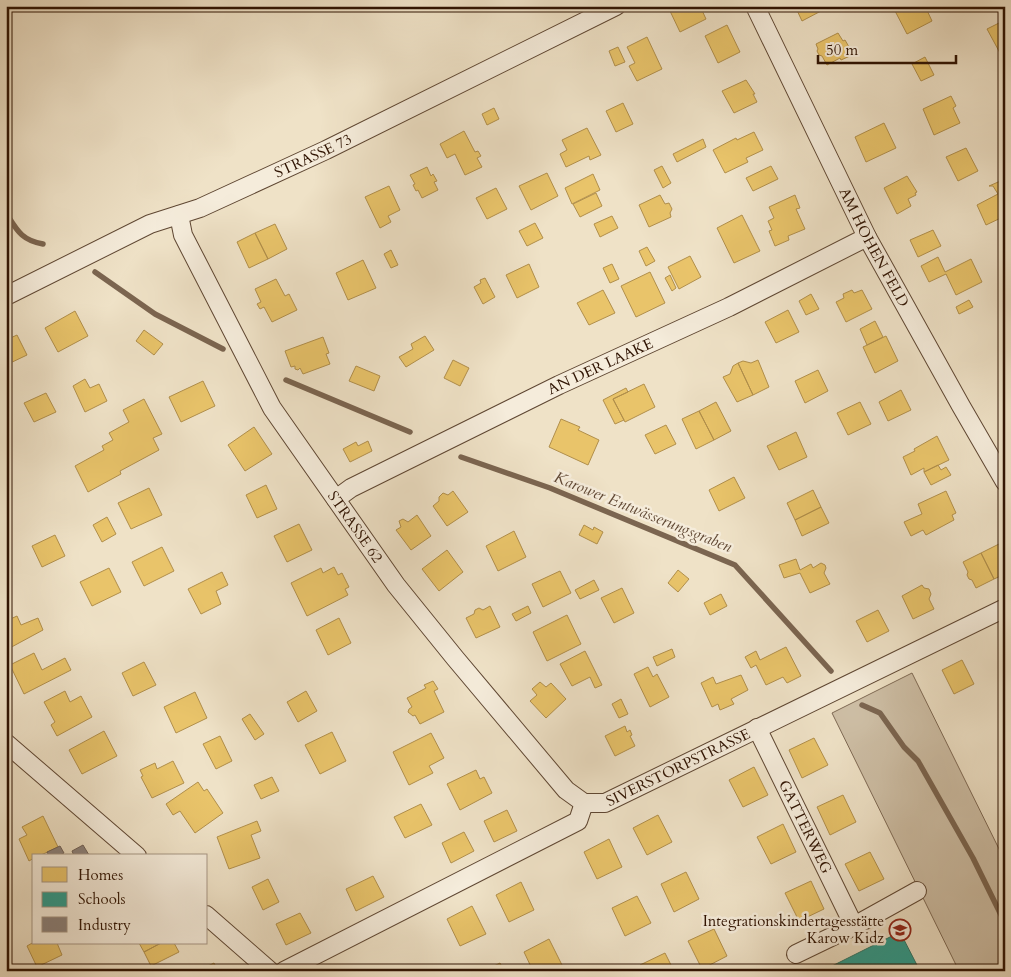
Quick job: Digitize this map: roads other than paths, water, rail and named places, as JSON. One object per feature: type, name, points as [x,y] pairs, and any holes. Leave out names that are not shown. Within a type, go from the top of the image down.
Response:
[{"type":"street","name":"STRASSE 73","points":[[6,296],[150,224],[200,208],[326,150],[616,6]]},
{"type":"street","name":"AM HOHEN FELD","points":[[755,6],[867,237],[960,406],[1005,482]]},
{"type":"street","name":"STRASSE 62","points":[[179,215],[183,235],[272,408],[396,585],[454,658],[566,790],[584,802]]},
{"type":"street","name":"AN DER LAAKE","points":[[336,498],[351,488],[542,394],[729,307],[867,237]]},
{"type":"street","name":"SIVERSTORPSTRASSE","points":[[584,802],[605,803],[1005,608]]},
{"type":"street","name":"GATTERWEG","points":[[757,728],[854,926]]},
{"type":"street","points":[[6,744],[135,854]]},
{"type":"street","points":[[284,971],[578,821],[584,802]]},
{"type":"street","points":[[796,954],[854,926],[917,891]]},
{"type":"street","points":[[208,918],[270,971]]},
{"type":"waterway","name":"Karower Entwässerungsgraben","points":[[6,213],[20,233],[29,240],[43,244]]},
{"type":"waterway","name":"Karower Entwässerungsgraben","points":[[95,272],[155,314],[223,349]]},
{"type":"waterway","name":"Karower Entwässerungsgraben","points":[[286,380],[410,432]]},
{"type":"waterway","name":"Karower Entwässerungsgraben","points":[[461,457],[550,488],[735,565],[831,671]]},
{"type":"waterway","name":"Karower Entwässerungsgraben","points":[[862,705],[880,713],[904,747],[918,761],[973,858],[1005,923]]},
{"type":"place","name":"Integrationskindertagesstätte Karow Kidz","points":[[900,930]]}]
